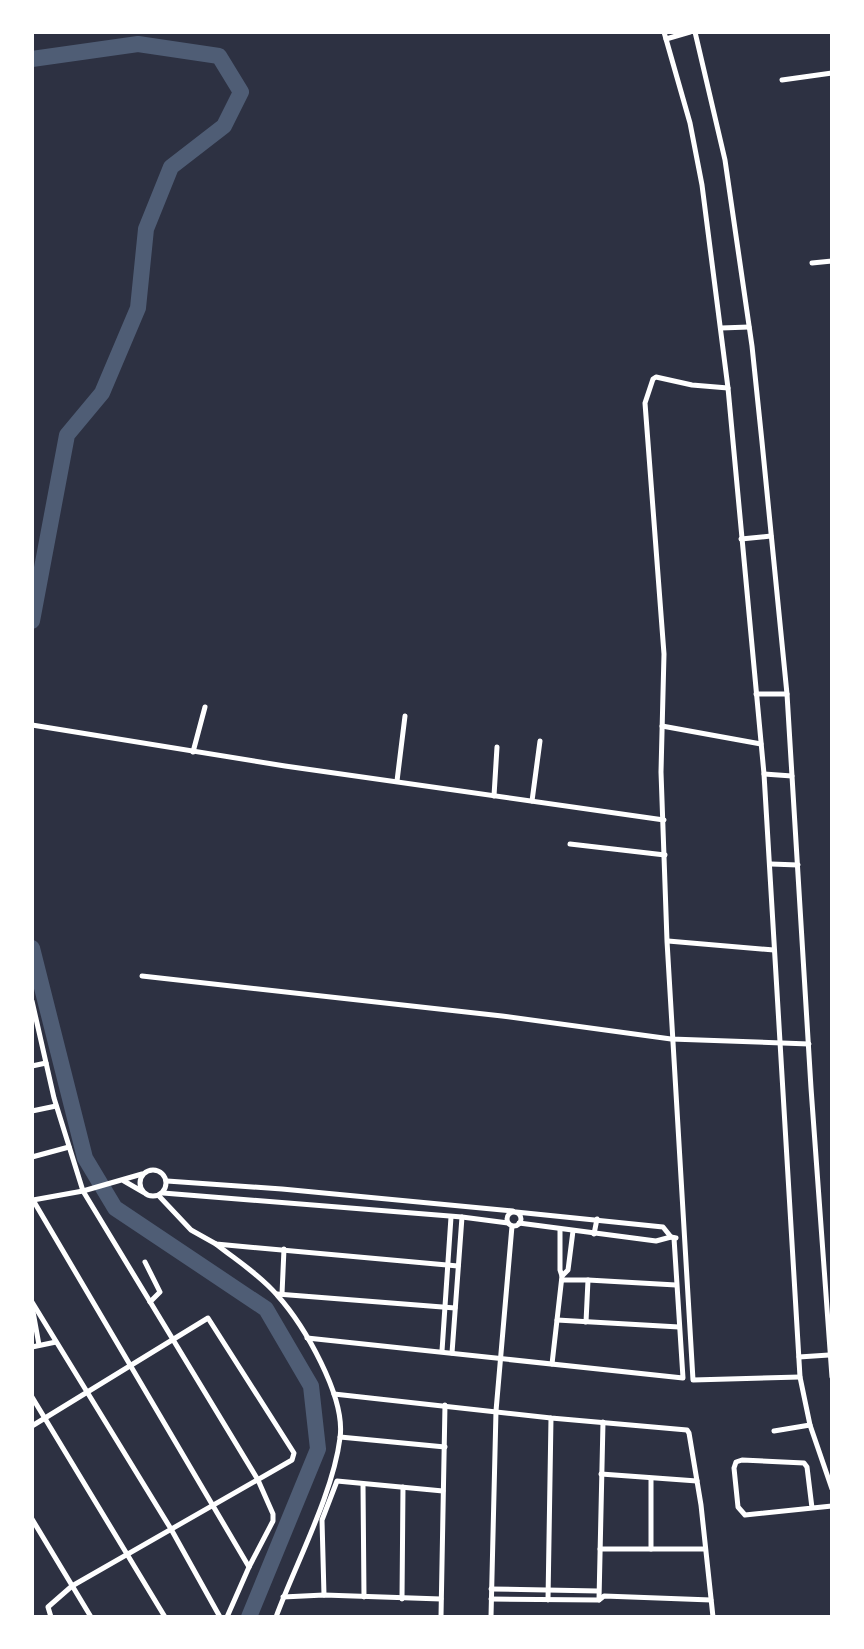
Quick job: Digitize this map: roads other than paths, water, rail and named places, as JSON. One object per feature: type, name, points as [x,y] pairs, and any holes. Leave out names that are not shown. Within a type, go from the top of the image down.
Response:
[{"type":"street","points":[[832,1377],[785,694],[748,327],[725,160],[693,32],[665,35],[690,123],[724,328],[773,864],[774,950],[783,1044],[800,1377],[810,1425],[832,1489]]},
{"type":"street","points":[[782,80],[832,73]]},
{"type":"street","points":[[812,263],[832,261]]},
{"type":"street","points":[[724,328],[748,327]]},
{"type":"street","points":[[728,388],[692,385],[656,377],[645,403],[664,654],[661,772],[667,941],[693,1380],[800,1377]]},
{"type":"street","points":[[744,539],[769,536]]},
{"type":"street","points":[[759,694],[785,694]]},
{"type":"street","points":[[193,752],[205,707]]},
{"type":"street","points":[[397,781],[405,716]]},
{"type":"street","points":[[32,725],[193,752],[664,820]]},
{"type":"street","points":[[662,726],[761,744]]},
{"type":"street","points":[[532,801],[540,741]]},
{"type":"street","points":[[494,796],[497,747]]},
{"type":"street","points":[[766,775],[791,776]]},
{"type":"street","points":[[570,844],[665,855]]},
{"type":"street","points":[[773,864],[796,865]]},
{"type":"street","points":[[667,941],[774,950]]},
{"type":"street","points":[[142,976],[502,1016],[671,1039],[807,1044]]},
{"type":"street","points":[[32,1001],[34,1024],[56,1106],[83,1191],[258,1480],[274,1518],[227,1617]]},
{"type":"street","points":[[32,1066],[46,1063]]},
{"type":"street","points":[[32,1111],[56,1106]]},
{"type":"street","points":[[32,1157],[69,1147]]},
{"type":"street","points":[[167,1181],[157,1170],[149,1170],[91,1189],[32,1200],[249,1567]]},
{"type":"street","points":[[142,1174],[143,1192]]},
{"type":"street","points":[[119,1181],[148,1196],[161,1194],[281,1201],[519,1223],[656,1241],[672,1237],[684,1240]]},
{"type":"street","points":[[167,1181],[597,1219],[663,1227],[672,1237],[683,1378],[307,1338]]},
{"type":"street","points":[[161,1194],[167,1181]]},
{"type":"street","points":[[281,1201],[282,1189]]},
{"type":"street","points":[[161,1194],[191,1230],[216,1244],[280,1294],[307,1338],[334,1394],[340,1417],[340,1437],[319,1509],[276,1617]]},
{"type":"street","points":[[393,1199],[393,1211]]},
{"type":"street","points":[[514,1212],[521,1218],[519,1223]]},
{"type":"street","points":[[491,1617],[496,1411],[510,1224],[507,1216],[514,1212]]},
{"type":"street","points":[[442,1351],[451,1217]]},
{"type":"street","points":[[452,1353],[462,1217]]},
{"type":"street","points":[[594,1234],[597,1219]]},
{"type":"street","points":[[552,1364],[562,1278],[560,1229]]},
{"type":"street","points":[[562,1278],[568,1270],[573,1231]]},
{"type":"street","points":[[216,1244],[458,1266]]},
{"type":"street","points":[[280,1294],[284,1249]]},
{"type":"street","points":[[145,1262],[160,1292],[150,1302]]},
{"type":"street","points":[[562,1278],[676,1285]]},
{"type":"street","points":[[586,1322],[588,1280]]},
{"type":"street","points":[[280,1294],[455,1308]]},
{"type":"street","points":[[32,1303],[171,1529],[220,1617]]},
{"type":"street","points":[[32,1303],[39,1345]]},
{"type":"street","points":[[32,1426],[207,1318],[211,1319],[293,1449],[292,1460],[72,1586],[48,1607],[51,1617]]},
{"type":"street","points":[[557,1320],[679,1327]]},
{"type":"street","points":[[32,1347],[56,1342]]},
{"type":"street","points":[[801,1357],[829,1355]]},
{"type":"street","points":[[334,1394],[687,1430],[697,1481],[713,1617]]},
{"type":"street","points":[[32,1397],[165,1617]]},
{"type":"street","points":[[441,1617],[445,1405]]},
{"type":"street","points":[[548,1600],[551,1418]]},
{"type":"street","points":[[600,1596],[603,1422]]},
{"type":"street","points":[[774,1431],[810,1425]]},
{"type":"street","points":[[340,1437],[445,1447]]},
{"type":"street","points":[[812,1508],[804,1463],[736,1462],[738,1507],[745,1515],[832,1506]]},
{"type":"street","points":[[601,1474],[697,1481]]},
{"type":"street","points":[[651,1479],[651,1549]]},
{"type":"street","points":[[324,1595],[323,1515],[337,1481],[443,1491]]},
{"type":"street","points":[[363,1484],[364,1597]]},
{"type":"street","points":[[402,1599],[403,1487]]},
{"type":"street","points":[[32,1519],[91,1617]]},
{"type":"street","points":[[600,1549],[705,1549]]},
{"type":"street","points":[[491,1589],[711,1600]]},
{"type":"street","points":[[283,1597],[324,1595],[441,1599]]},
{"type":"street","points":[[491,1599],[548,1600],[600,1596]]},
{"type":"waterway","points":[[32,59],[138,44],[219,56],[241,92],[224,126],[171,167],[146,229],[138,308],[102,393],[67,435],[32,621]]},
{"type":"waterway","points":[[32,948],[85,1158],[115,1208],[266,1309],[311,1386],[318,1449],[249,1617]]}]
